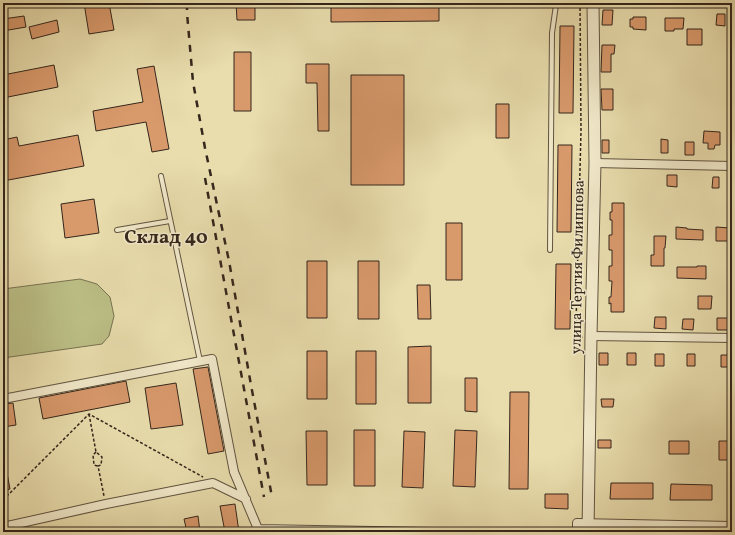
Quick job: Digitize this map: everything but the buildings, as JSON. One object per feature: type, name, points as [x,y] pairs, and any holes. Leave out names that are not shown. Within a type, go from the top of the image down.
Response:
[{"type":"street","name":"улица Тертия Филиппова","points":[[586,526],[587,339],[595,163],[593,3]]},
{"type":"street","points":[[595,163],[732,166]]},
{"type":"street","points":[[587,339],[732,338]]},
{"type":"street","points":[[3,399],[212,359],[234,472],[258,530],[431,532]]},
{"type":"street","points":[[3,527],[106,504],[214,483],[246,499]]},
{"type":"street","points":[[577,532],[577,523],[586,526],[732,526]]},
{"type":"lane","points":[[550,250],[552,33],[556,6],[564,3]]},
{"type":"lane","points":[[161,176],[200,361]]},
{"type":"lane","points":[[117,230],[170,221]]},
{"type":"path","points":[[580,3],[581,138],[576,323],[587,339]]},
{"type":"path","points":[[89,414],[96,452],[102,457],[101,465],[98,466]]},
{"type":"path","points":[[89,414],[214,483]]},
{"type":"path","points":[[3,500],[89,414]]},
{"type":"path","points":[[96,452],[93,455],[93,460],[94,465],[98,466],[106,504]]},
{"type":"green space","points":[[80,279],[97,284],[110,297],[114,316],[109,336],[102,344],[3,358],[3,289]]},
{"type":"railway","points":[[187,3],[193,82],[205,148],[229,261],[272,497]]},
{"type":"railway","points":[[205,178],[264,497]]},
{"type":"district","name":"Склад 40","points":[[166,236]]}]
